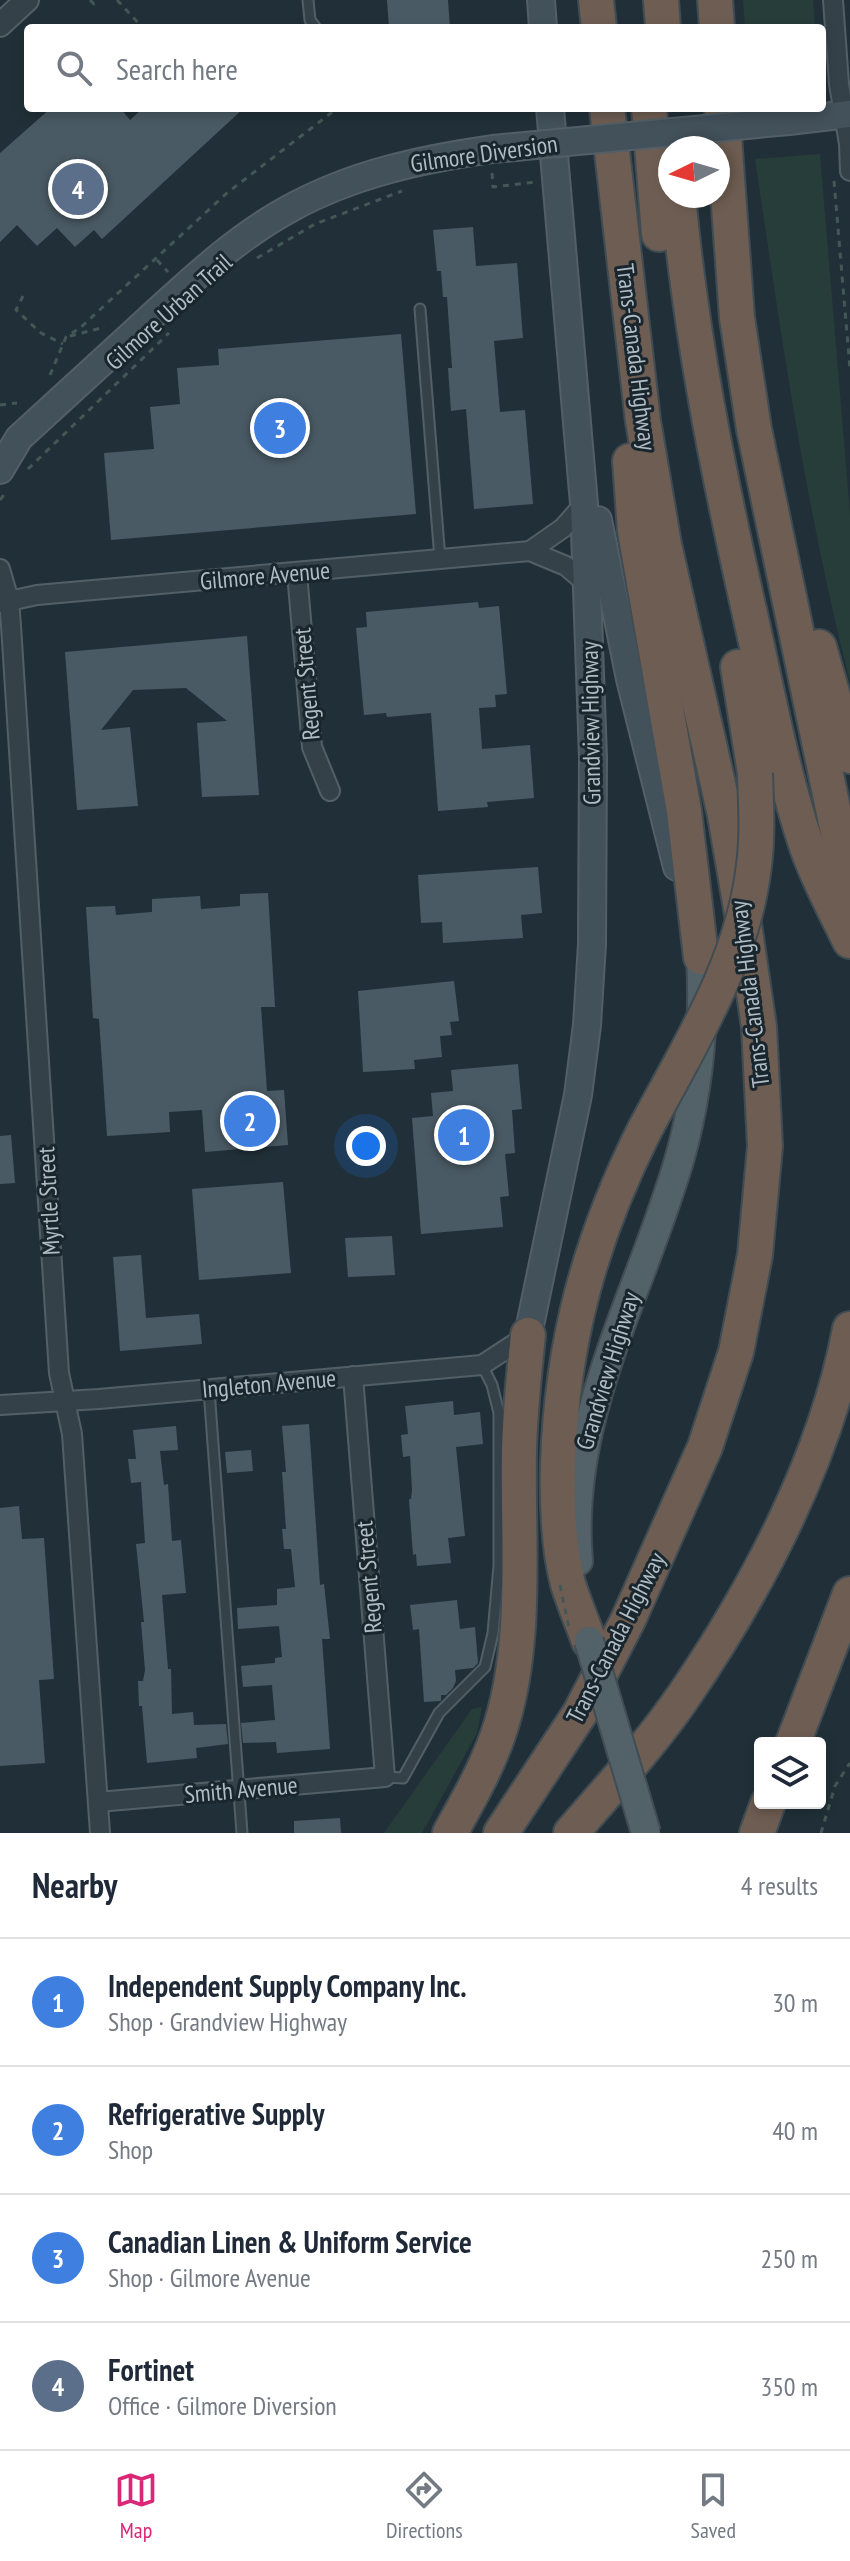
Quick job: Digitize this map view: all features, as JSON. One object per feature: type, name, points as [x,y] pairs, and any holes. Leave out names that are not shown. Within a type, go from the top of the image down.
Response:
[{"type":"highway","points":[[596,0],[599,24]]},
{"type":"highway","points":[[640,0],[642,24]]},
{"type":"highway","points":[[661,0],[663,24]]},
{"type":"highway","points":[[715,0],[717,24]]},
{"type":"highway","name":"Trans-Canada Highway","points":[[501,1833],[580,1713],[628,1620],[705,1447],[738,1338],[755,1255],[765,1146],[759,1027],[745,931],[725,815],[664,545],[643,421],[607,112]]},
{"type":"highway","points":[[589,1641],[574,1578],[563,1551],[557,1486],[563,1387],[571,1334],[599,1231],[619,1181],[710,1008],[735,948],[754,866],[755,773],[747,708],[689,444],[662,269],[649,112]]},
{"type":"highway","points":[[670,112],[673,136]]},
{"type":"highway","points":[[722,112],[737,318],[754,429],[850,890]]},
{"type":"highway","points":[[679,208],[693,334],[727,514],[770,705],[808,850],[850,941]]},
{"type":"highway","points":[[618,212],[623,373],[635,531],[684,811],[701,957]]},
{"type":"highway","points":[[778,551],[824,659],[850,756]]},
{"type":"highway","points":[[571,1833],[682,1698],[749,1593],[791,1509],[816,1447],[850,1329]]},
{"type":"highway","points":[[450,1833],[475,1789],[498,1735],[512,1671],[517,1617],[519,1448],[528,1335]]},
{"type":"highway","points":[[796,1737],[850,1594]]},
{"type":"highway","points":[[815,1692],[850,1628]]},
{"type":"highway","points":[[757,1833],[766,1809]]},
{"type":"main road","points":[[541,0],[543,24]]},
{"type":"main road","name":"Grandview Highway","points":[[528,1335],[578,1095],[587,1025],[594,855],[584,504],[550,112]]},
{"type":"main road","name":"Gilmore Diversion","points":[[11,477],[9,442],[208,264],[264,223],[322,194],[385,170],[439,156],[493,160],[847,114]]},
{"type":"main road","points":[[575,382],[595,509],[630,679],[701,957]]},
{"type":"main road","name":"Grandview Highway","points":[[574,1578],[580,1463],[590,1416],[680,1156],[701,1040],[701,957]]},
{"type":"main road","points":[[589,1641],[646,1833]]},
{"type":"street","points":[[0,25],[27,0]]},
{"type":"street","points":[[833,0],[839,84],[847,114],[842,173]]},
{"type":"street","name":"Gilmore Avenue","points":[[530,551],[563,528],[584,504]]},
{"type":"street","name":"Gilmore Avenue","points":[[4,602],[37,595],[530,551],[566,566],[587,584]]},
{"type":"street","name":"Myrtle Street","points":[[0,569],[59,1373],[72,1434],[100,1833]]},
{"type":"street","name":"Regent Street","points":[[297,573],[312,747],[330,791]]},
{"type":"street","name":"Ingleton Avenue","points":[[0,1405],[482,1365],[528,1335]]},
{"type":"street","name":"Regent Street","points":[[353,1376],[385,1777]]},
{"type":"street","name":"Smith Avenue","points":[[98,1802],[385,1777]]},
{"type":"lane","points":[[308,0],[313,24]]},
{"type":"lane","points":[[420,309],[440,559]]},
{"type":"lane","points":[[385,1777],[403,1778],[439,1713],[485,1667],[499,1566],[499,1413],[492,1385],[482,1365]]},
{"type":"lane","points":[[209,1390],[242,1833]]},
{"type":"path","points":[[90,0],[94,4],[98,0]]},
{"type":"path","points":[[117,0],[139,24]]},
{"type":"path","points":[[50,375],[66,337],[80,328],[227,193],[334,112]]},
{"type":"path","points":[[493,160],[493,187],[536,182]]},
{"type":"path","points":[[842,173],[850,369]]},
{"type":"path","name":"Gilmore Urban Trail","points":[[246,266],[315,224],[405,190]]},
{"type":"path","points":[[156,258],[171,274]]},
{"type":"path","points":[[23,296],[16,310],[41,333],[63,344]]},
{"type":"path","points":[[66,337],[113,325]]},
{"type":"path","name":"Gilmore Urban Trail","points":[[0,500],[11,477],[173,330]]},
{"type":"path","points":[[0,405],[17,403]]},
{"type":"path","points":[[821,1833],[835,1786],[850,1763]]},
{"type":"green space","points":[[743,0],[813,0],[815,24],[745,24]]},
{"type":"green space","points":[[820,154],[850,513],[850,682],[807,488],[755,159]]},
{"type":"green space","points":[[482,1707],[477,1733],[422,1833],[384,1833],[472,1709]]},
{"type":"building","points":[[387,0],[448,0],[450,24],[389,24]]},
{"type":"building","points":[[46,112],[123,112],[130,120],[139,112],[240,112],[102,239],[94,230],[75,247],[57,228],[37,246],[17,225],[0,242],[0,153]]},
{"type":"building","points":[[473,227],[476,266],[517,263],[523,338],[494,341],[500,412],[525,410],[533,504],[474,509],[466,409],[451,411],[448,368],[452,368],[447,297],[443,297],[441,271],[437,271],[433,230]]},
{"type":"building","points":[[401,334],[416,514],[111,540],[104,453],[154,449],[150,407],[180,404],[177,368],[219,365],[218,349]]},
{"type":"building","points":[[478,602],[479,608],[499,606],[507,694],[495,695],[496,707],[479,708],[482,749],[530,745],[534,798],[487,802],[488,807],[438,811],[431,713],[387,717],[386,713],[364,715],[356,628],[367,627],[366,612]]},
{"type":"building","points":[[247,636],[259,795],[202,797],[197,723],[227,721],[186,688],[133,690],[101,730],[130,727],[138,806],[77,810],[65,652]]},
{"type":"building","points":[[538,867],[542,913],[521,915],[523,938],[443,943],[442,922],[421,923],[418,875]]},
{"type":"building","points":[[268,893],[275,1007],[261,1007],[267,1091],[284,1090],[288,1145],[205,1152],[202,1110],[169,1112],[170,1132],[107,1136],[99,1019],[93,1018],[86,907],[115,906],[116,915],[152,912],[152,899],[200,896],[201,909],[240,906],[240,894]]},
{"type":"building","points":[[454,981],[459,1021],[450,1022],[452,1035],[440,1036],[442,1057],[414,1060],[415,1069],[363,1072],[358,991]]},
{"type":"building","points":[[518,1064],[522,1109],[512,1110],[515,1153],[505,1154],[509,1196],[500,1197],[503,1227],[421,1234],[412,1118],[433,1116],[431,1093],[453,1091],[451,1070]]},
{"type":"building","points":[[11,1135],[15,1183],[0,1184],[0,1136]]},
{"type":"building","points":[[283,1182],[291,1273],[199,1280],[192,1189]]},
{"type":"building","points":[[392,1236],[395,1275],[348,1277],[345,1238]]},
{"type":"building","points":[[141,1255],[146,1318],[199,1314],[202,1344],[120,1351],[113,1257]]},
{"type":"building","points":[[453,1401],[454,1415],[480,1412],[483,1444],[456,1447],[465,1536],[448,1538],[451,1563],[417,1566],[416,1554],[413,1555],[409,1499],[412,1490],[410,1456],[403,1457],[401,1435],[408,1434],[405,1406]]},
{"type":"building","points":[[309,1424],[320,1585],[324,1584],[330,1639],[322,1639],[330,1749],[277,1753],[276,1742],[243,1743],[241,1723],[275,1720],[272,1685],[243,1687],[241,1666],[275,1663],[275,1658],[282,1657],[279,1626],[238,1629],[237,1608],[277,1605],[277,1589],[295,1587],[291,1549],[284,1549],[282,1529],[286,1529],[282,1426]]},
{"type":"building","points":[[176,1426],[178,1450],[160,1451],[164,1485],[168,1484],[172,1541],[181,1540],[186,1593],[162,1595],[168,1669],[171,1669],[172,1714],[193,1712],[194,1725],[226,1724],[228,1744],[196,1748],[197,1758],[147,1763],[142,1706],[139,1706],[138,1681],[143,1681],[145,1670],[141,1622],[144,1622],[136,1544],[145,1543],[141,1482],[131,1483],[128,1459],[136,1459],[133,1430]]},
{"type":"building","points":[[251,1450],[253,1471],[227,1473],[225,1452]]},
{"type":"building","points":[[19,1506],[22,1539],[44,1538],[54,1679],[39,1680],[45,1763],[0,1766],[0,1508]]},
{"type":"building","points":[[457,1600],[460,1629],[475,1627],[478,1663],[473,1668],[455,1670],[453,1688],[446,1695],[441,1695],[441,1701],[424,1702],[419,1629],[413,1630],[410,1605]]},
{"type":"building","points":[[340,1818],[341,1833],[294,1833],[294,1821]]},
{"type":"place","name":"Fortinet","points":[[78,189]]},
{"type":"place","name":"Canadian Linen & Uniform Service","points":[[280,428]]},
{"type":"place","name":"Refrigerative Supply","points":[[250,1121]]},
{"type":"place","name":"Independent Supply Company Inc.","points":[[464,1135]]}]
